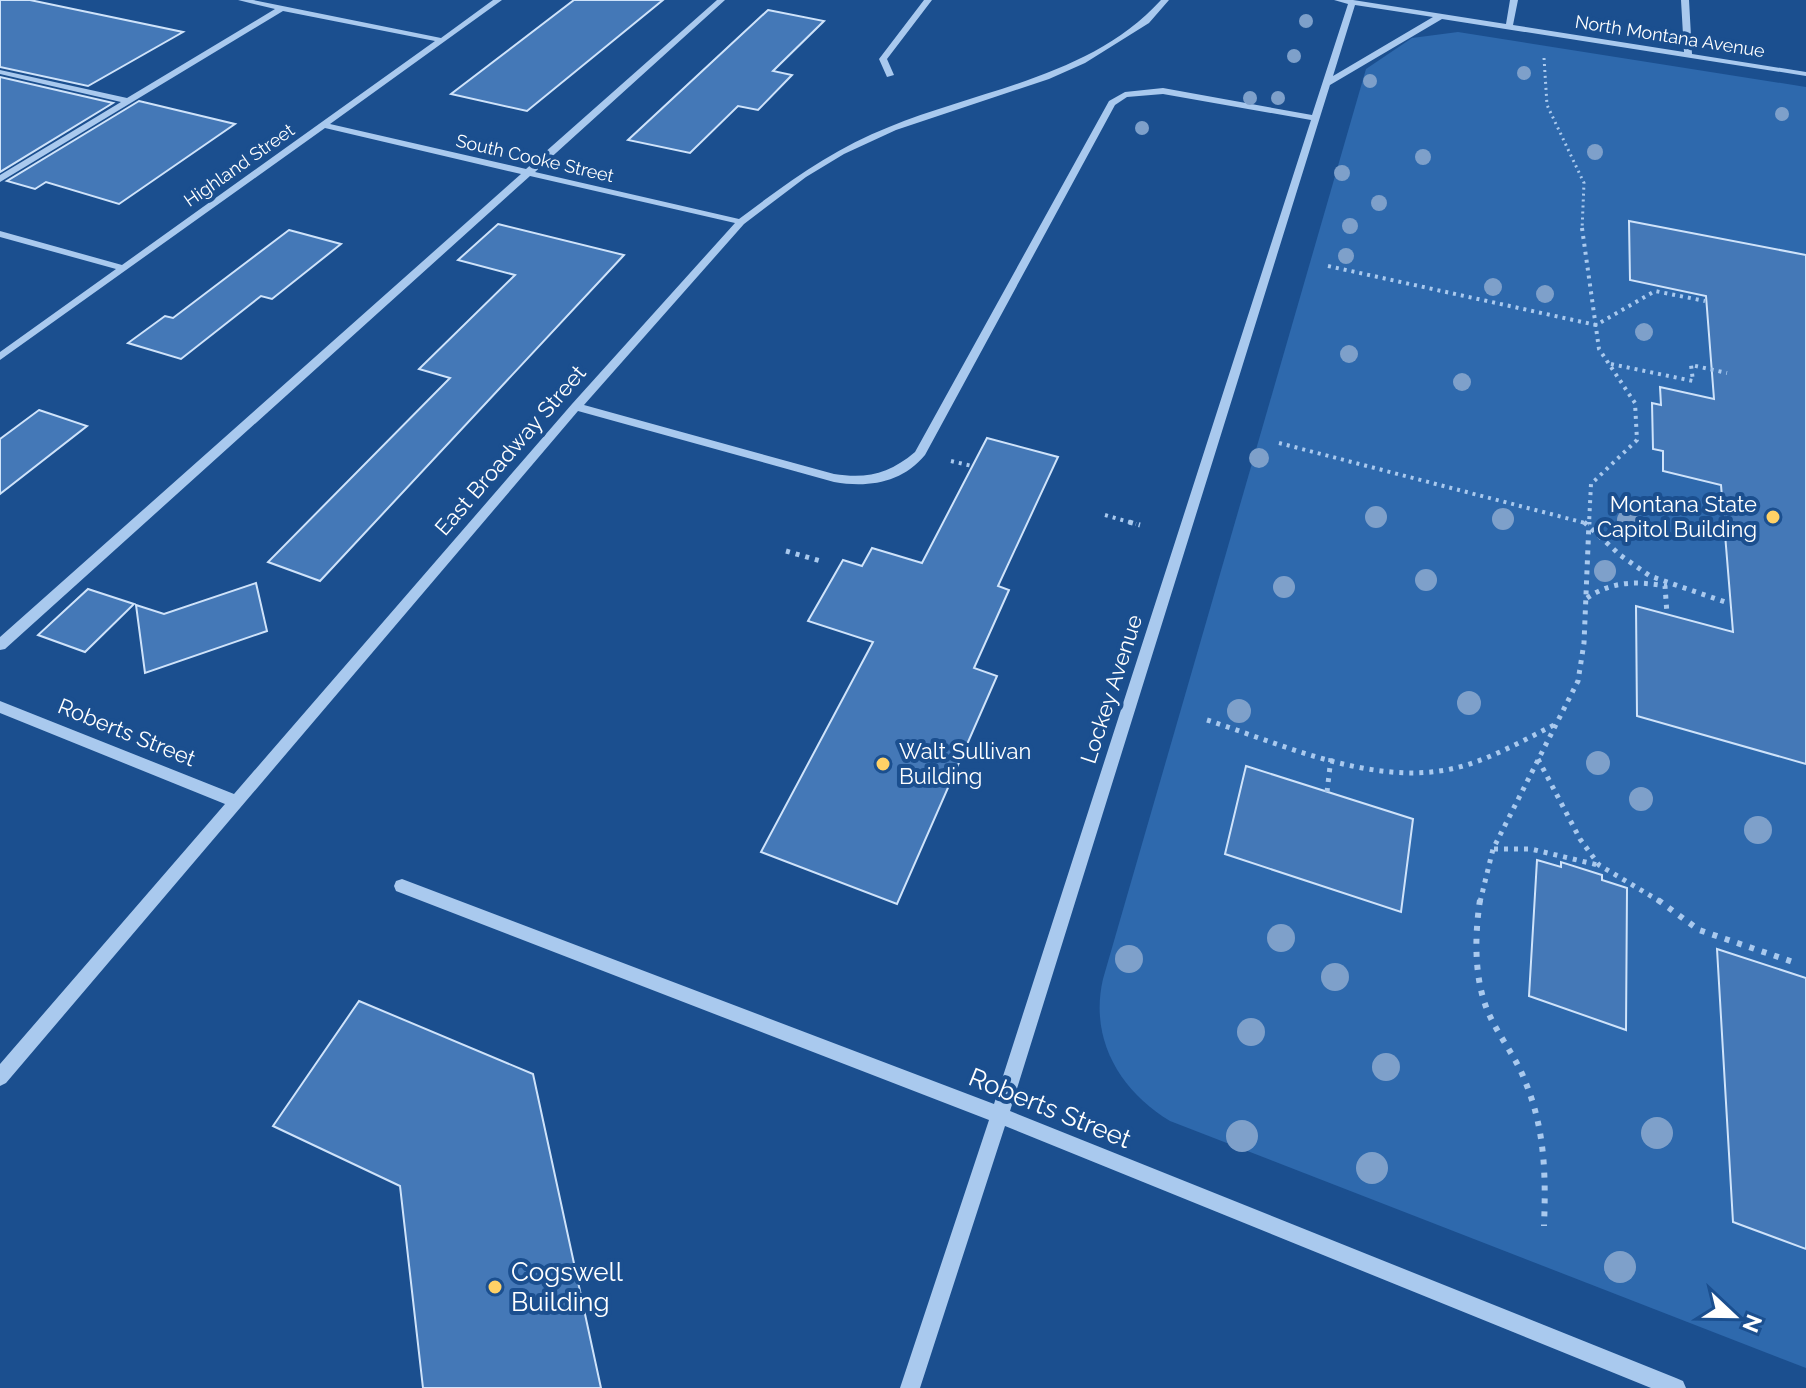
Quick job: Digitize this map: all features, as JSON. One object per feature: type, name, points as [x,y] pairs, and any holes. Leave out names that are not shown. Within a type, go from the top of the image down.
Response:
[{"type":"street","points":[[242,0],[441,40]]},
{"type":"street","name":"Highland Street","points":[[0,357],[498,0]]},
{"type":"street","points":[[0,645],[721,0]]},
{"type":"street","points":[[890,75],[883,59],[928,0]]},
{"type":"street","name":"East Broadway Street","points":[[0,1077],[576,407],[741,222],[803,175],[841,152],[893,128],[1046,77],[1082,61],[1146,21],[1165,0]]},
{"type":"street","points":[[1509,27],[1514,0]]},
{"type":"street","points":[[1685,0],[1688,55]]},
{"type":"street","name":"North Montana Avenue","points":[[1345,1],[1806,74]]},
{"type":"street","name":"Lockey Avenue","points":[[910,1388],[1327,83],[1345,1]]},
{"type":"street","points":[[0,179],[282,8]]},
{"type":"street","points":[[1327,83],[1441,16]]},
{"type":"street","points":[[0,72],[128,101]]},
{"type":"street","points":[[576,407],[834,478],[861,483],[885,479],[900,473],[919,455],[1112,103],[1125,95],[1163,91],[1315,118]]},
{"type":"street","name":"South Cooke Street","points":[[322,125],[741,222]]},
{"type":"street","points":[[0,234],[123,268]]},
{"type":"street","name":"Roberts Street","points":[[0,707],[237,802]]},
{"type":"street","name":"Roberts Street","points":[[402,886],[999,1115],[1676,1388]]},
{"type":"path","points":[[1544,53],[1547,105],[1584,183],[1581,221],[1599,349],[1635,403],[1637,440],[1635,446],[1591,484],[1586,598],[1578,681],[1493,849],[1478,904],[1476,957],[1485,1004],[1500,1039],[1525,1080],[1540,1127],[1546,1160],[1544,1226]]},
{"type":"path","points":[[1328,266],[1596,325],[1655,291],[1705,301]]},
{"type":"path","points":[[1610,364],[1693,381],[1691,365],[1727,373]]},
{"type":"path","points":[[1279,443],[1588,523],[1632,567],[1665,586]]},
{"type":"path","points":[[951,461],[972,466]]},
{"type":"path","points":[[1105,515],[1140,525]]},
{"type":"path","points":[[786,551],[824,562]]},
{"type":"path","points":[[1586,598],[1600,588],[1629,582],[1665,586],[1728,603]]},
{"type":"path","points":[[1665,586],[1667,614]]},
{"type":"path","points":[[1207,720],[1331,758],[1372,767],[1445,770],[1518,743],[1554,725]]},
{"type":"path","points":[[1327,792],[1331,758]]},
{"type":"path","points":[[1538,759],[1580,839],[1599,865]]},
{"type":"path","points":[[1493,849],[1531,849],[1599,865],[1645,891],[1699,930],[1796,963]]},
{"type":"shaded area","points":[[1458,32],[1806,87],[1806,1368],[1170,1121],[1136,1095],[1112,1061],[1105,1042],[1100,1001],[1103,979],[1366,69],[1412,38]]},
{"type":"building","points":[[0,0],[30,0],[183,32],[88,86],[0,67]]},
{"type":"building","points":[[574,0],[663,0],[527,111],[451,94]]},
{"type":"building","points":[[768,10],[824,21],[773,71],[792,75],[758,110],[738,106],[690,153],[628,140]]},
{"type":"building","points":[[0,77],[113,103],[0,172]]},
{"type":"building","points":[[139,101],[235,124],[119,204],[46,182],[35,189],[7,181]]},
{"type":"building","name":"Montana State Capitol Building","points":[[1629,221],[1806,255],[1806,764],[1637,716],[1636,606],[1733,632],[1721,485],[1663,471],[1663,451],[1653,449],[1652,403],[1661,405],[1660,387],[1714,399],[1706,296],[1630,280]]},
{"type":"building","points":[[498,224],[624,255],[320,581],[268,562],[450,378],[419,369],[515,275],[458,260]]},
{"type":"building","points":[[289,230],[341,244],[272,299],[261,296],[181,359],[128,343],[165,316],[173,318]]},
{"type":"building","points":[[39,410],[87,426],[0,494],[0,439]]},
{"type":"building","name":"Walt Sullivan Building","points":[[987,438],[1058,457],[998,586],[1009,590],[974,668],[997,676],[897,904],[761,852],[873,642],[808,621],[843,560],[862,566],[872,548],[922,563]]},
{"type":"building","points":[[256,583],[267,631],[145,673],[136,605],[164,614]]},
{"type":"building","points":[[88,589],[134,604],[85,652],[38,635]]},
{"type":"building","points":[[1246,766],[1413,819],[1401,912],[1225,854]]},
{"type":"building","points":[[1537,860],[1561,867],[1561,862],[1602,875],[1602,880],[1627,888],[1626,1030],[1529,996]]},
{"type":"building","points":[[1717,949],[1806,978],[1806,1249],[1733,1222]]},
{"type":"building","name":"Cogswell Building","points":[[359,1001],[533,1074],[601,1388],[423,1388],[400,1186],[273,1126]]},
{"type":"place","name":"Montana State Capitol Building","points":[[1773,517]]},
{"type":"place","name":"Walt Sullivan Building","points":[[883,764]]},
{"type":"place","name":"Cogswell Building","points":[[495,1287]]}]
